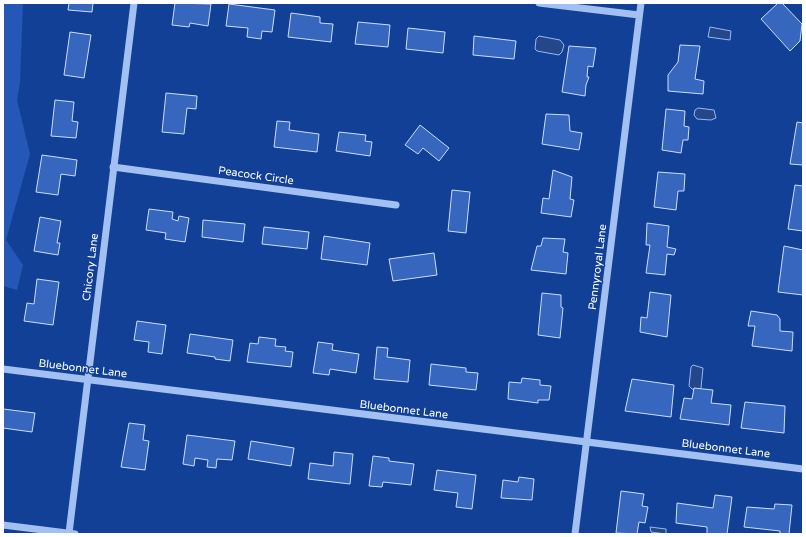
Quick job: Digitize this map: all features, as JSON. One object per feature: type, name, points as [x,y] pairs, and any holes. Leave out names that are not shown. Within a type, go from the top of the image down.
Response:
[{"type":"street","name":"Chicory Lane","points":[[72,534],[87,380],[134,3]]},
{"type":"street","points":[[539,3],[639,15]]},
{"type":"street","name":"Pennyroyal Lane","points":[[576,534],[640,3]]},
{"type":"street","name":"Peacock Circle","points":[[113,167],[396,204]]},
{"type":"street","name":"Bluebonnet Lane","points":[[3,369],[803,469]]},
{"type":"street","points":[[3,525],[72,534]]},
{"type":"shaded area","points":[[3,3],[23,3],[20,83],[17,100],[30,154],[6,240],[23,265],[17,290],[3,286]]},
{"type":"shaded area","points":[[710,27],[731,31],[730,40],[708,37]]},
{"type":"shaded area","points":[[539,36],[560,40],[564,45],[562,52],[559,55],[537,51],[535,49],[536,39]]},
{"type":"shaded area","points":[[698,108],[714,110],[716,118],[711,120],[697,119],[694,115],[695,110]]},
{"type":"shaded area","points":[[693,365],[703,368],[701,388],[699,390],[692,389],[689,386],[691,367]]},
{"type":"shaded area","points":[[650,527],[666,529],[666,534],[651,532]]},
{"type":"building","points":[[69,3],[93,3],[92,12],[68,10]]},
{"type":"building","points":[[175,3],[211,4],[208,26],[190,23],[189,27],[172,25]]},
{"type":"building","points":[[778,3],[782,3],[802,24],[800,41],[790,51],[761,19]]},
{"type":"building","points":[[229,4],[275,10],[272,32],[262,31],[261,39],[247,37],[248,28],[226,26]]},
{"type":"building","points":[[291,13],[320,17],[320,23],[333,24],[331,42],[288,37]]},
{"type":"building","points":[[358,22],[390,25],[388,47],[355,44]]},
{"type":"building","points":[[408,28],[445,32],[443,53],[406,49]]},
{"type":"building","points":[[70,32],[91,35],[84,78],[64,75]]},
{"type":"building","points":[[474,36],[516,41],[514,59],[473,55]]},
{"type":"building","points":[[680,45],[700,46],[695,79],[704,81],[703,94],[668,91],[668,75],[678,62]]},
{"type":"building","points":[[569,46],[596,48],[593,67],[588,66],[587,77],[589,77],[586,85],[585,96],[562,92]]},
{"type":"building","points":[[166,93],[197,96],[196,109],[187,108],[184,134],[162,132]]},
{"type":"building","points":[[55,100],[74,102],[72,121],[78,122],[76,138],[51,136]]},
{"type":"building","points":[[666,109],[685,111],[684,126],[689,127],[688,140],[683,140],[681,153],[662,150]]},
{"type":"building","points":[[546,114],[569,115],[570,131],[582,133],[579,150],[542,144]]},
{"type":"building","points":[[277,121],[290,122],[289,130],[319,134],[317,152],[274,147]]},
{"type":"building","points":[[797,122],[803,123],[803,165],[790,164]]},
{"type":"building","points":[[420,125],[449,148],[439,161],[423,148],[418,154],[405,145]]},
{"type":"building","points":[[339,132],[366,135],[365,141],[372,142],[370,156],[336,151]]},
{"type":"building","points":[[42,155],[77,160],[75,176],[61,174],[58,195],[36,192]]},
{"type":"building","points":[[553,170],[572,177],[570,199],[574,200],[571,217],[541,213],[543,198],[549,199]]},
{"type":"building","points":[[658,172],[685,174],[684,191],[678,191],[676,210],[654,207]]},
{"type":"building","points":[[795,185],[803,186],[803,231],[788,229]]},
{"type":"building","points":[[452,190],[470,192],[466,233],[448,231]]},
{"type":"building","points":[[149,209],[173,212],[172,219],[178,221],[179,216],[189,218],[185,242],[165,239],[166,233],[146,230]]},
{"type":"building","points":[[40,217],[61,221],[57,243],[60,243],[58,255],[34,251]]},
{"type":"building","points":[[203,220],[245,224],[243,242],[202,237]]},
{"type":"building","points":[[647,223],[669,226],[667,247],[676,249],[674,255],[667,254],[665,275],[646,273],[650,245],[646,245]]},
{"type":"building","points":[[264,227],[309,232],[307,249],[262,244]]},
{"type":"building","points":[[324,236],[370,243],[367,265],[321,259]]},
{"type":"building","points":[[543,238],[565,239],[563,252],[568,253],[566,274],[531,270],[537,246],[541,246]]},
{"type":"building","points":[[784,246],[803,250],[803,295],[778,292]]},
{"type":"building","points":[[434,253],[437,275],[393,281],[389,259]]},
{"type":"building","points":[[37,279],[59,282],[53,325],[24,321],[27,303],[34,304]]},
{"type":"building","points":[[650,292],[671,295],[667,337],[640,332],[641,317],[647,318]]},
{"type":"building","points":[[542,293],[561,295],[561,307],[563,308],[560,338],[538,335]]},
{"type":"building","points":[[751,311],[777,315],[780,319],[780,331],[793,332],[792,351],[752,346],[755,326],[748,326]]},
{"type":"building","points":[[137,321],[166,325],[162,354],[148,352],[149,342],[134,340]]},
{"type":"building","points":[[190,334],[233,340],[230,361],[187,353]]},
{"type":"building","points":[[259,337],[276,339],[275,346],[286,347],[285,351],[293,352],[291,367],[247,362],[250,343],[258,344]]},
{"type":"building","points":[[318,342],[333,344],[332,350],[359,354],[356,373],[330,369],[329,375],[313,373]]},
{"type":"building","points":[[377,347],[388,348],[387,357],[410,360],[408,382],[374,379]]},
{"type":"building","points":[[431,364],[466,368],[466,372],[478,373],[476,390],[429,385]]},
{"type":"building","points":[[522,378],[540,380],[540,385],[551,386],[549,400],[538,400],[538,403],[508,399],[509,382],[521,383]]},
{"type":"building","points":[[632,379],[674,385],[671,417],[625,411]]},
{"type":"building","points":[[694,388],[713,390],[711,403],[731,405],[729,425],[680,419],[684,398],[692,399]]},
{"type":"building","points":[[745,402],[785,406],[784,433],[741,428]]},
{"type":"building","points":[[3,409],[35,413],[32,432],[3,428]]},
{"type":"building","points":[[129,423],[145,425],[143,440],[149,441],[145,470],[121,467]]},
{"type":"building","points":[[187,435],[235,441],[232,460],[217,459],[216,468],[207,467],[208,460],[195,458],[194,466],[183,464]]},
{"type":"building","points":[[251,441],[294,448],[291,466],[248,459]]},
{"type":"building","points":[[334,452],[353,454],[350,484],[308,479],[310,463],[333,466]]},
{"type":"building","points":[[373,456],[389,458],[389,461],[414,464],[411,485],[383,482],[382,487],[369,486]]},
{"type":"building","points":[[437,470],[476,475],[472,509],[456,507],[458,493],[434,490]]},
{"type":"building","points":[[519,477],[534,479],[532,500],[501,498],[503,480],[518,482]]},
{"type":"building","points":[[621,491],[644,494],[642,506],[648,507],[645,523],[639,522],[637,534],[616,533]]},
{"type":"building","points":[[715,495],[732,497],[727,534],[707,534],[707,527],[676,523],[677,503],[713,508]]},
{"type":"building","points":[[775,504],[792,505],[789,534],[780,534],[780,531],[744,527],[747,507],[774,509]]}]
